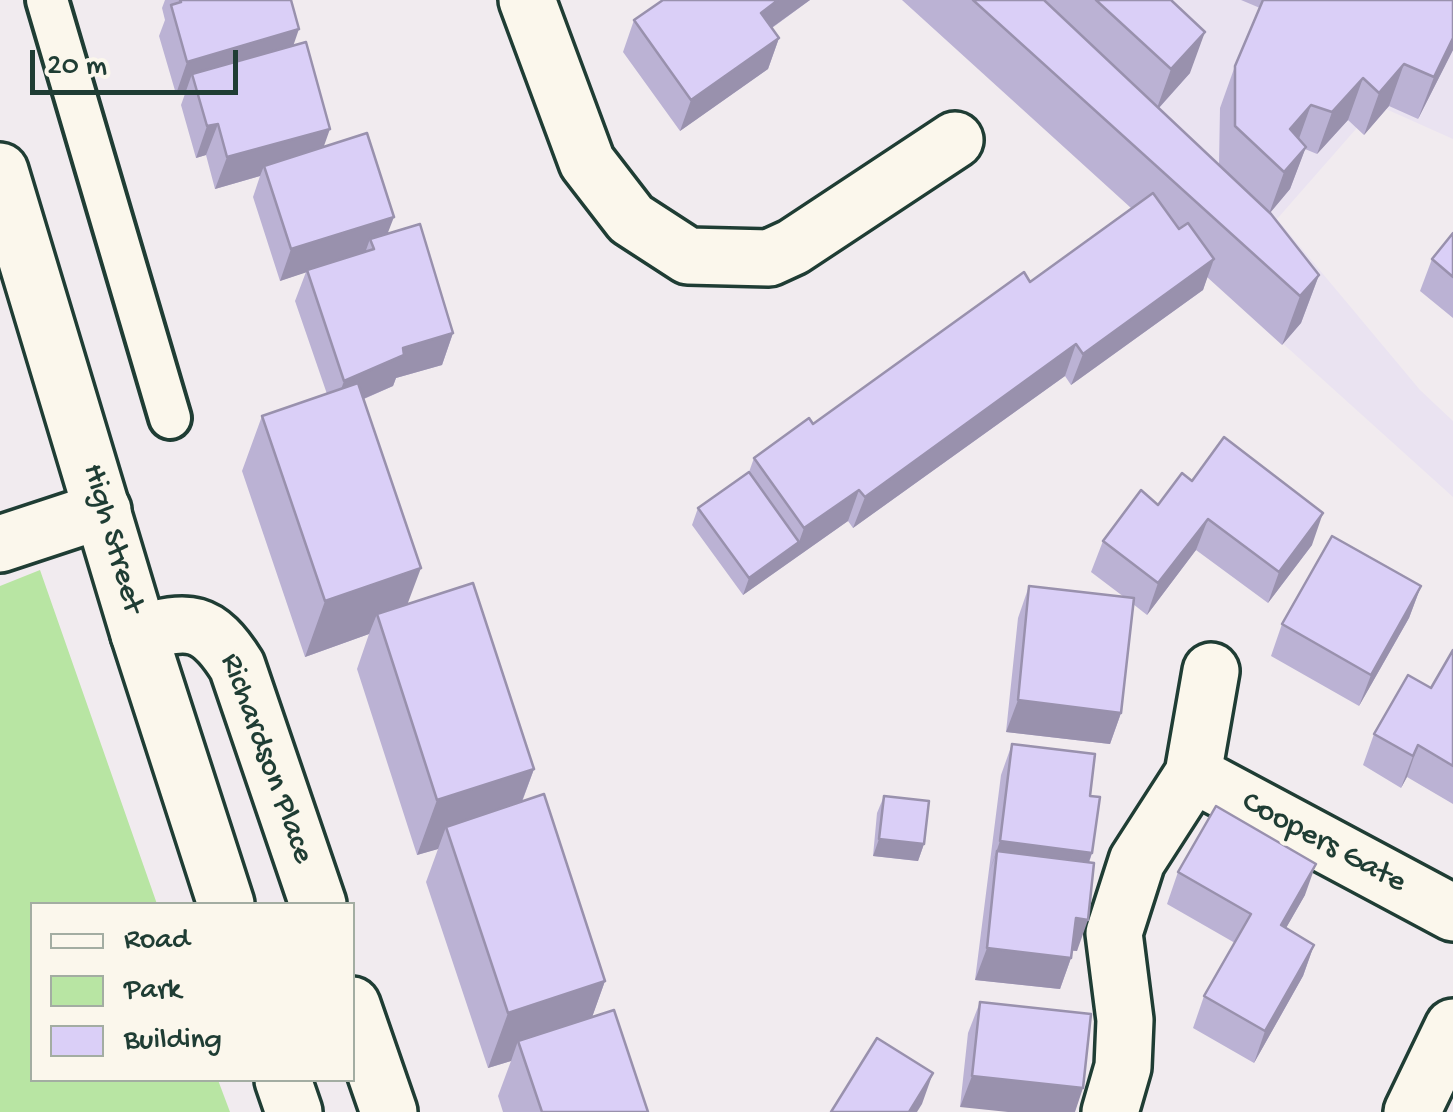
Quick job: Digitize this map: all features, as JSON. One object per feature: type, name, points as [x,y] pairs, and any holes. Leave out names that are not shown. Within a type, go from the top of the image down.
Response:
[{"type":"street","points":[[527,0],[587,162],[631,219],[688,256],[769,258],[793,248],[955,140]]},
{"type":"street","name":"High Street","points":[[0,171],[139,634],[225,902]]},
{"type":"street","points":[[0,544],[103,510]]},
{"type":"street","name":"Richardson Place","points":[[139,634],[172,623],[194,624],[220,638],[238,666],[317,902]]},
{"type":"street","points":[[1110,1112],[1123,1067],[1125,1020],[1114,933],[1137,861],[1192,774],[1211,671]]},
{"type":"street","name":"Coopers Gate","points":[[1192,774],[1453,913]]},
{"type":"street","points":[[355,1014],[389,1112]]},
{"type":"street","points":[[1412,1112],[1453,1026]]},
{"type":"street","points":[[285,1082],[294,1112]]},
{"type":"lane","points":[[47,0],[170,418]]},
{"type":"shaded area","points":[[902,0],[1453,0],[1453,139],[1377,105],[1277,219],[1420,390],[1453,421],[1453,497]]},
{"type":"green space","points":[[40,570],[156,902],[30,902],[30,1082],[219,1082],[230,1112],[0,1112],[0,586]]},
{"type":"building","points":[[180,0],[291,0],[299,29],[187,62],[171,5]]},
{"type":"building","points":[[663,0],[778,0],[761,13],[779,38],[691,100],[634,20]]},
{"type":"building","points":[[973,0],[1044,0],[1271,214],[1319,275],[1300,296]]},
{"type":"building","points":[[1096,0],[1171,0],[1205,32],[1171,69]]},
{"type":"building","points":[[1263,0],[1453,0],[1453,38],[1434,77],[1404,64],[1379,93],[1363,78],[1332,112],[1311,105],[1290,129],[1306,147],[1284,172],[1235,126],[1235,66]]},
{"type":"building","points":[[306,42],[330,129],[227,157],[218,124],[207,126],[192,74]]},
{"type":"building","points":[[367,133],[394,217],[291,249],[264,166]]},
{"type":"building","points":[[1153,193],[1179,229],[1188,223],[1214,259],[1083,354],[1076,344],[865,497],[859,490],[804,528],[754,458],[809,418],[813,424],[1024,272],[1030,282]]},
{"type":"building","points":[[420,224],[453,333],[403,348],[404,355],[344,381],[307,270],[374,249],[370,239]]},
{"type":"building","points":[[1453,233],[1453,277],[1432,259]]},
{"type":"building","points":[[358,383],[421,568],[325,601],[262,416]]},
{"type":"building","points":[[1224,437],[1323,513],[1279,572],[1208,519],[1158,583],[1103,541],[1141,490],[1158,505],[1182,473],[1192,481]]},
{"type":"building","points":[[749,472],[799,542],[749,578],[698,508]]},
{"type":"building","points":[[1332,536],[1421,586],[1371,675],[1282,624]]},
{"type":"building","points":[[473,583],[534,769],[437,800],[377,614]]},
{"type":"building","points":[[1029,586],[1134,598],[1121,713],[1018,700]]},
{"type":"building","points":[[1453,650],[1453,766],[1418,745],[1413,756],[1374,734],[1408,675],[1431,688]]},
{"type":"building","points":[[1012,744],[1095,754],[1090,796],[1100,797],[1092,853],[1000,841]]},
{"type":"building","points":[[544,794],[605,981],[508,1013],[446,827]]},
{"type":"building","points":[[884,796],[929,801],[924,844],[879,839]]},
{"type":"building","points":[[1216,806],[1316,864],[1281,925],[1314,945],[1265,1031],[1204,996],[1251,914],[1178,872]]},
{"type":"building","points":[[997,851],[1094,863],[1088,920],[1076,918],[1071,958],[987,948]]},
{"type":"building","points":[[980,1002],[1091,1014],[1083,1088],[972,1076]]},
{"type":"building","points":[[614,1010],[648,1112],[542,1112],[518,1041]]},
{"type":"building","points":[[877,1038],[933,1073],[909,1112],[831,1112]]}]
